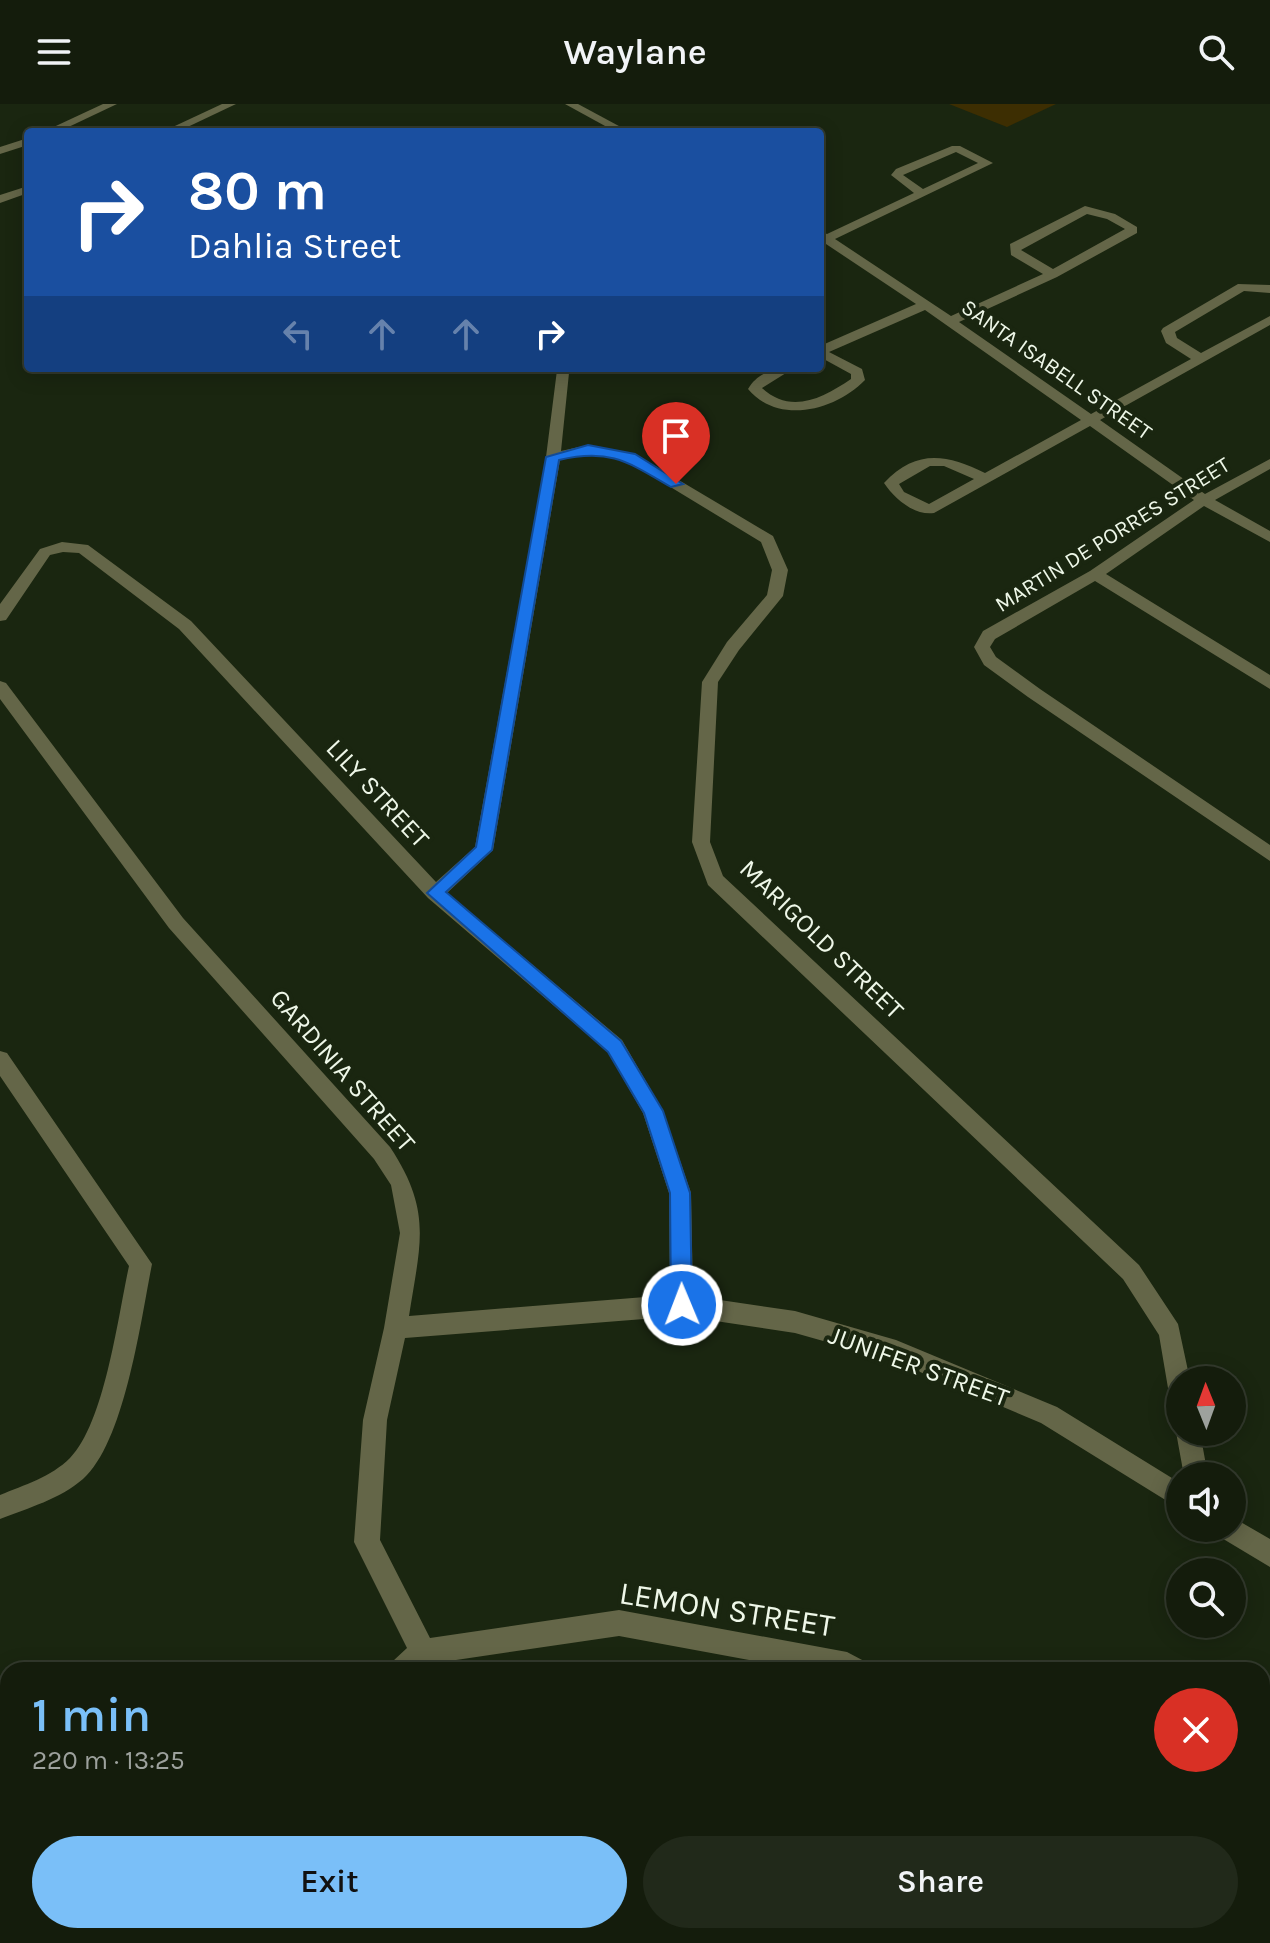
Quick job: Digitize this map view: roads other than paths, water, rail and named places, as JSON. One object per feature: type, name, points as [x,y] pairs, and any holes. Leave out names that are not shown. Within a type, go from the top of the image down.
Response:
[{"type":"street","points":[[58,128],[112,104]]},
{"type":"street","points":[[177,128],[231,104]]},
{"type":"street","points":[[570,104],[616,128]]},
{"type":"street","points":[[588,128],[589,115]]},
{"type":"street","points":[[0,151],[24,142]]},
{"type":"street","points":[[824,237],[982,167],[987,163],[956,148],[900,171],[897,175],[899,178],[922,193]]},
{"type":"street","points":[[0,199],[24,190]]},
{"type":"street","points":[[950,321],[1053,274],[1133,230],[1128,224],[1085,210],[1014,247],[1015,252],[1053,274]]},
{"type":"street","name":"SANTA ISABELL STREET","points":[[824,238],[950,321],[1204,500],[1270,537]]},
{"type":"street","points":[[1199,358],[1171,340],[1168,331],[1242,287],[1270,289]]},
{"type":"street","points":[[824,349],[926,305]]},
{"type":"street","points":[[985,479],[956,464],[935,458],[918,464],[891,483],[899,495],[929,510],[1093,420],[1199,358],[1270,320]]},
{"type":"street","points":[[779,372],[759,382],[755,389],[770,403],[785,409],[801,408],[844,390],[858,380],[857,372],[824,353]]},
{"type":"street","points":[[435,893],[484,850],[553,457],[562,373]]},
{"type":"street","name":"MARIGOLD STREET","points":[[553,457],[588,449],[630,457],[768,539],[780,570],[775,596],[733,646],[710,682],[701,842],[715,880],[1131,1272],[1170,1332],[1176,1366]]},
{"type":"street","name":"MARTIN DE PORRES STREET","points":[[1270,463],[1204,500],[1095,574],[989,635],[982,647],[990,661],[1034,693],[1270,854]]},
{"type":"street","name":"LILY STREET","points":[[0,616],[45,552],[62,547],[83,548],[185,625],[435,893],[615,1046],[653,1111],[680,1193],[682,1305]]},
{"type":"street","points":[[1095,574],[1270,683]]},
{"type":"street","name":"GARDINIA STREET","points":[[0,687],[176,923],[382,1153],[401,1182],[411,1233],[396,1328],[375,1420],[367,1542],[423,1652]]},
{"type":"street","points":[[0,1059],[141,1264],[101,1434],[81,1464],[55,1484],[0,1507]]},
{"type":"street","name":"JUNIFER STREET","points":[[396,1328],[682,1305],[795,1322],[896,1351],[1049,1415],[1166,1488]]},
{"type":"street","points":[[1246,1539],[1270,1554]]},
{"type":"street","name":"LEMON STREET","points":[[423,1652],[619,1623],[831,1662]]},
{"type":"street","points":[[411,1662],[423,1652]]}]
